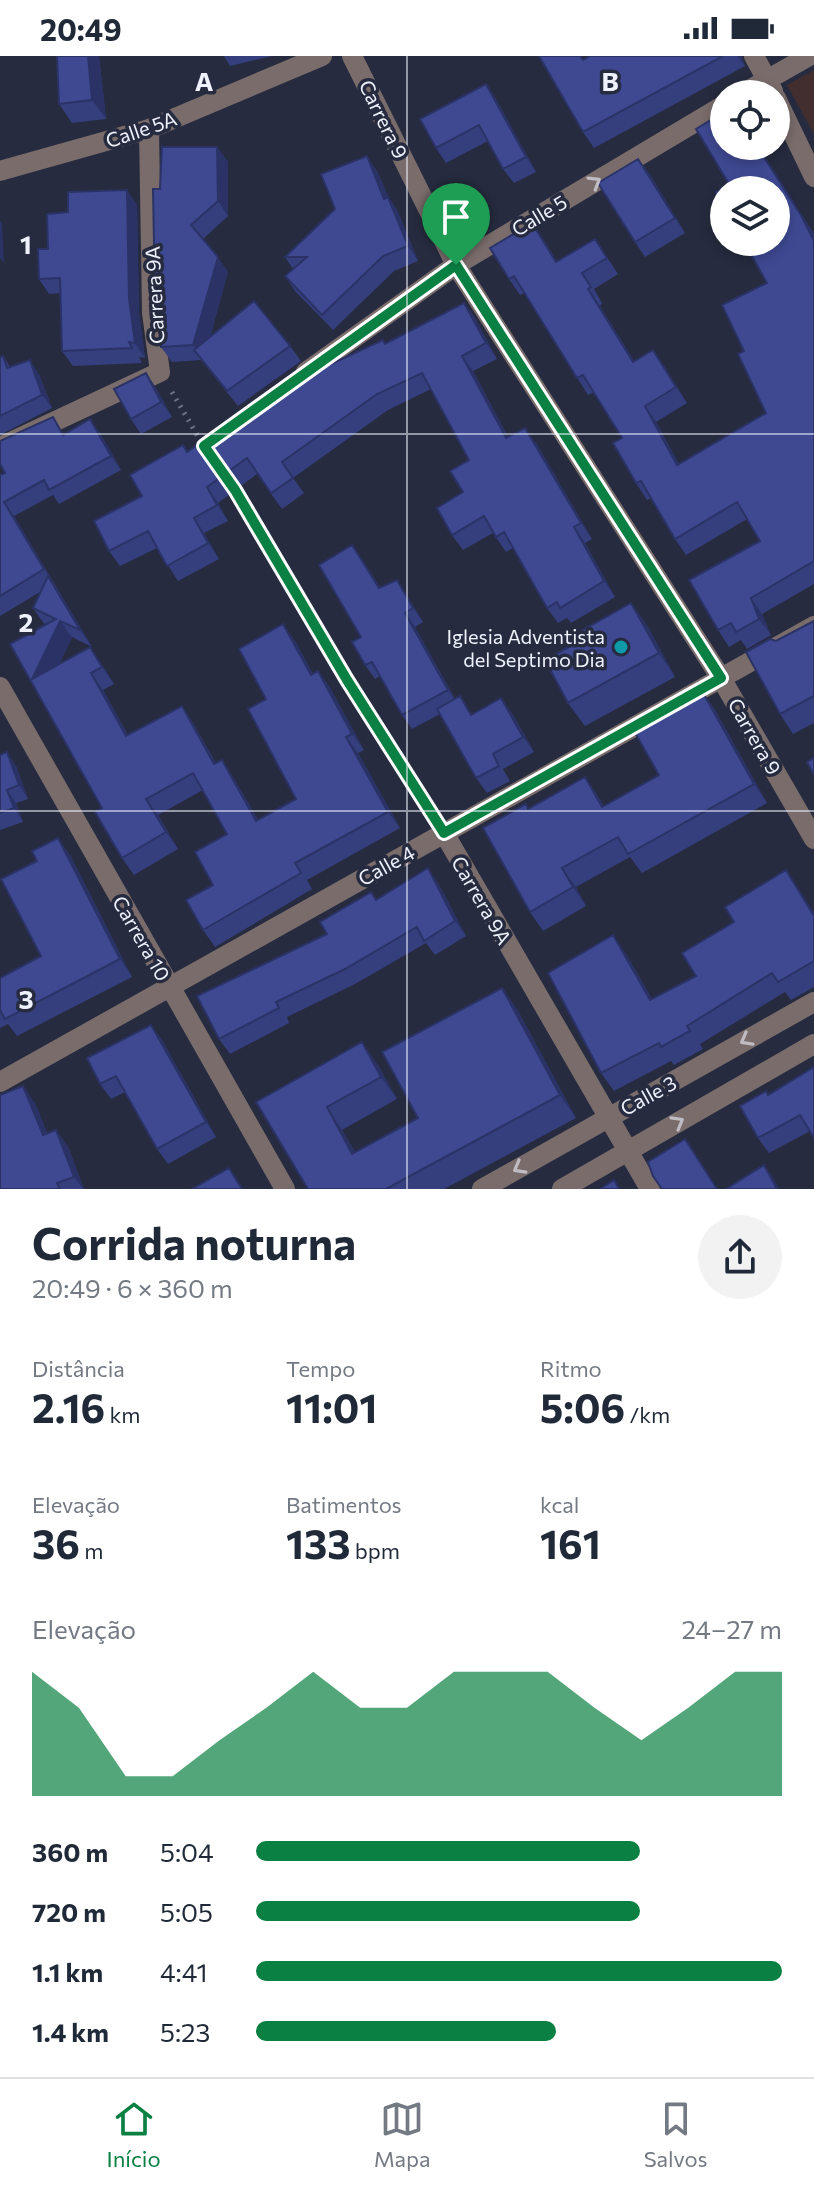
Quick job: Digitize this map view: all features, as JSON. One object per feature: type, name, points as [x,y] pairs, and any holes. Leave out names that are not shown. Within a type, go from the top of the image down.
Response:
[{"type":"street","name":"Calle 5A","points":[[0,171],[149,129],[322,56]]},
{"type":"street","name":"Carrera 9","points":[[352,56],[456,265],[721,678],[814,839]]},
{"type":"street","points":[[754,56],[767,80]]},
{"type":"street","points":[[784,80],[809,56]]},
{"type":"street","name":"Calle 5","points":[[292,382],[456,265],[710,113]]},
{"type":"street","points":[[790,126],[814,177]]},
{"type":"street","name":"Carrera 9A","points":[[149,129],[152,313],[160,372]]},
{"type":"street","points":[[0,447],[160,372]]},
{"type":"street","name":"Calle 4","points":[[0,1082],[814,626]]},
{"type":"street","name":"Carrera 10","points":[[0,687],[285,1189]]},
{"type":"street","name":"Carrera 9A","points":[[444,833],[650,1189]]},
{"type":"street","name":"Calle 3","points":[[482,1189],[814,1002]]},
{"type":"street","name":"Calle 3","points":[[562,1189],[814,1044]]},
{"type":"path","name":"Carrera 9A","points":[[160,372],[212,457]]},
{"type":"path","name":"Carrera 9A","points":[[227,479],[347,680],[444,833]]},
{"type":"shaded area","points":[[814,70],[814,134],[790,90],[790,83]]},
{"type":"building","points":[[57,56],[88,56],[92,100],[59,104]]},
{"type":"building","points":[[539,56],[580,56],[583,60],[590,56],[723,56],[583,132]]},
{"type":"building","points":[[486,84],[526,157],[503,169],[479,125],[436,148],[420,119]]},
{"type":"building","points":[[710,120],[710,152],[696,129]]},
{"type":"building","points":[[162,147],[217,147],[218,201],[191,225],[218,257],[193,345],[161,347],[155,297],[153,189],[160,189]]},
{"type":"building","points":[[367,156],[408,246],[383,256],[322,315],[285,276],[307,257],[285,257],[335,209],[321,174]]},
{"type":"building","points":[[638,159],[675,218],[635,242],[598,183]]},
{"type":"building","points":[[715,160],[766,160],[776,176],[724,176]]},
{"type":"building","points":[[127,190],[129,299],[135,343],[129,342],[132,348],[62,351],[60,278],[39,279],[38,249],[48,249],[47,214],[68,212],[68,192]]},
{"type":"building","points":[[790,198],[814,241],[814,561],[751,598],[759,619],[736,632],[731,623],[718,630],[689,580],[760,541],[737,502],[675,539],[641,481],[636,483],[613,443],[622,438],[583,375],[577,378],[514,276],[509,279],[490,248],[532,223],[556,262],[595,239],[607,258],[582,273],[591,287],[588,289],[633,362],[653,350],[676,387],[645,406],[677,465],[766,413],[738,354],[744,351],[722,305],[767,283],[752,256],[790,256]]},
{"type":"building","points":[[254,301],[290,346],[227,391],[194,350]]},
{"type":"building","points":[[464,303],[486,343],[462,356],[506,438],[525,428],[581,523],[574,527],[604,581],[560,608],[557,602],[547,608],[504,532],[496,537],[484,516],[452,535],[437,508],[463,492],[450,471],[469,460],[422,373],[377,394],[282,462],[293,478],[271,493],[247,458],[207,487],[217,505],[194,518],[208,543],[167,566],[148,531],[109,551],[94,521],[142,496],[130,475],[183,445],[187,452],[324,355],[331,364],[383,340],[385,344]]},
{"type":"building","points":[[3,356],[7,368],[30,360],[42,395],[0,416],[0,357]]},
{"type":"building","points":[[146,373],[161,402],[131,419],[114,389]]},
{"type":"building","points":[[53,417],[63,435],[90,419],[111,456],[49,490],[44,480],[4,502],[44,569],[0,596],[0,475],[5,473],[0,464],[0,441]]},
{"type":"building","points":[[352,545],[379,588],[397,580],[413,608],[405,613],[448,690],[402,715],[372,662],[365,665],[352,642],[361,637],[319,565]]},
{"type":"building","points":[[48,576],[80,630],[60,621],[32,679],[90,647],[102,667],[91,673],[126,736],[182,706],[214,764],[222,760],[256,821],[296,799],[248,709],[266,699],[239,649],[283,624],[311,675],[318,671],[352,734],[346,737],[388,812],[295,863],[301,873],[203,930],[186,900],[213,885],[195,852],[227,834],[193,773],[146,799],[166,832],[122,858],[95,812],[102,808],[10,644],[56,619],[33,608]]},
{"type":"building","points":[[631,603],[659,653],[568,703],[545,660],[578,642],[574,635]]},
{"type":"building","points":[[814,621],[814,696],[780,714],[746,652],[770,639],[776,641]]},
{"type":"building","points":[[702,691],[754,784],[628,854],[618,837],[562,868],[573,887],[530,912],[483,828],[526,804],[528,809],[585,777],[602,807],[659,775],[633,729]]},
{"type":"building","points":[[460,696],[471,715],[501,698],[523,737],[493,754],[499,766],[476,778],[437,709]]},
{"type":"building","points":[[7,752],[19,785],[7,790],[14,808],[0,813],[0,755]]},
{"type":"building","points":[[814,758],[814,775],[807,762]]},
{"type":"building","points":[[58,838],[120,959],[5,1019],[0,1010],[0,978],[41,956],[1,879],[37,861],[32,851]]},
{"type":"building","points":[[428,868],[455,921],[424,941],[417,927],[345,969],[276,1002],[279,1008],[219,1039],[197,996],[327,934],[320,922],[371,892],[376,900]]},
{"type":"building","points":[[786,870],[814,916],[814,961],[778,982],[772,973],[687,1026],[690,1031],[601,1073],[548,973],[613,935],[650,1000],[696,976],[682,953],[734,922],[725,907]]},
{"type":"building","points":[[502,988],[560,1095],[386,1189],[308,1189],[256,1102],[362,1042],[381,1077],[327,1107],[352,1154],[418,1118],[382,1052]]},
{"type":"building","points":[[151,1025],[206,1122],[157,1149],[116,1076],[100,1084],[87,1058]]},
{"type":"building","points":[[814,1067],[814,1138],[800,1115],[758,1138],[740,1106],[766,1091],[768,1095]]},
{"type":"building","points":[[23,1086],[43,1135],[56,1130],[74,1177],[57,1183],[60,1189],[0,1187],[0,1095]]},
{"type":"building","points":[[685,1139],[717,1189],[662,1189],[653,1176],[648,1162]]},
{"type":"building","points":[[764,1165],[777,1189],[726,1189]]},
{"type":"building","points":[[229,1168],[242,1189],[192,1189]]},
{"type":"building","points":[[614,1180],[619,1189],[600,1189]]},
{"type":"place","name":"Iglesia Adventista del Septimo Dia","points":[[621,647]]},
{"type":"route","points":[[456,265],[721,678],[444,833],[347,680],[235,490],[204,446],[456,265]]}]
